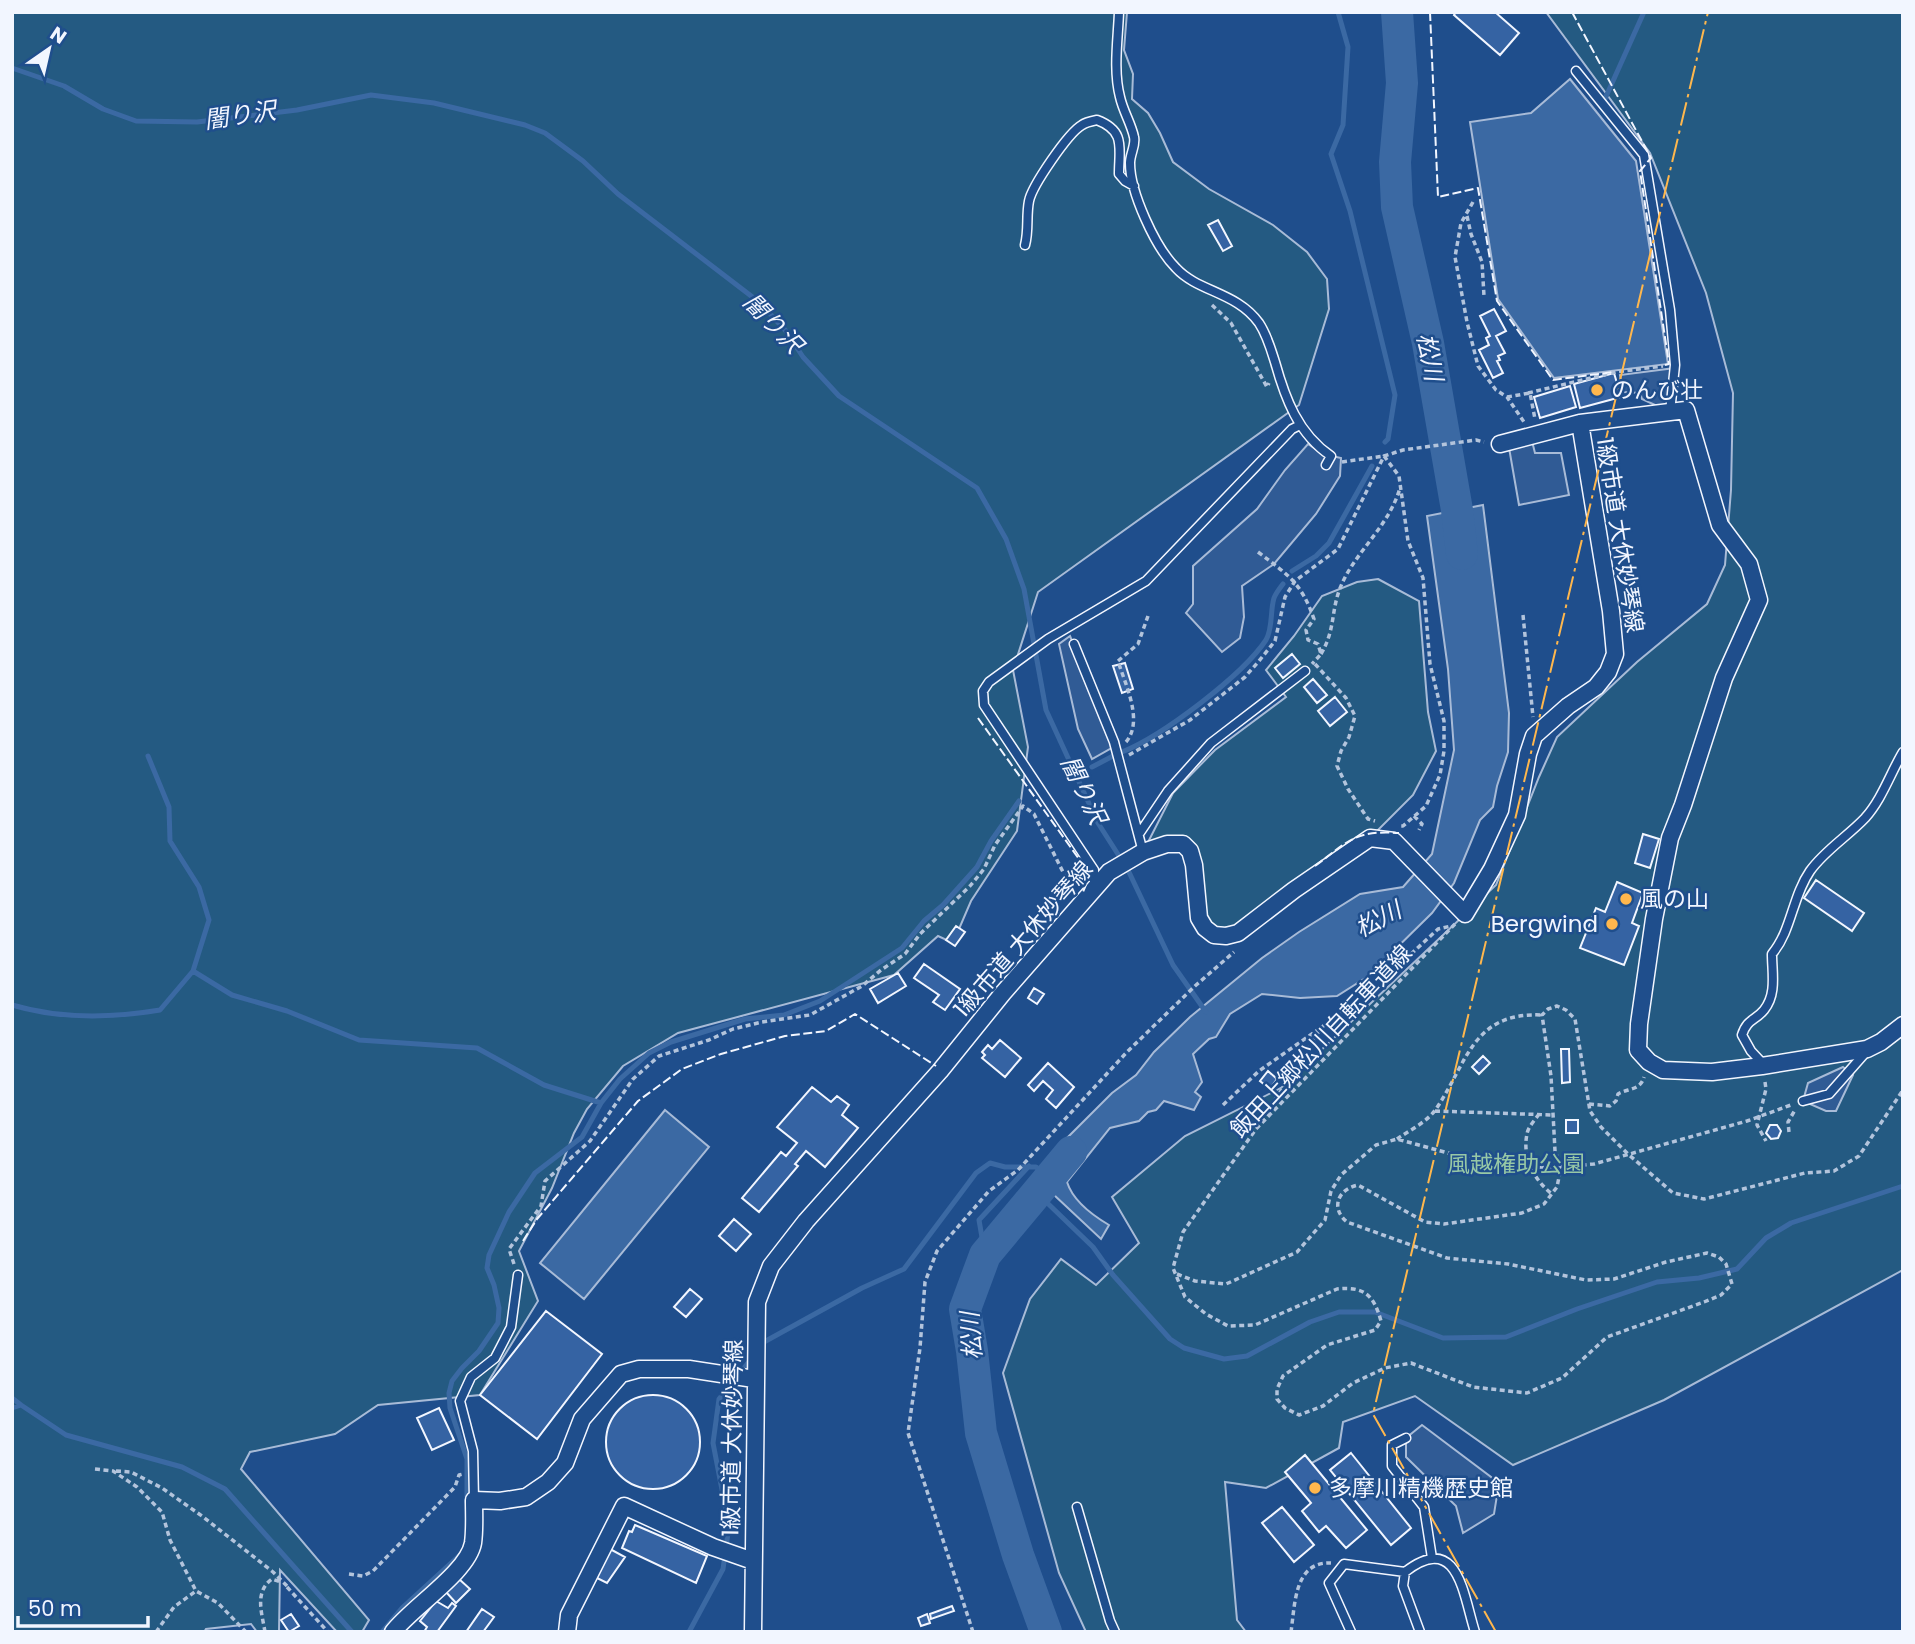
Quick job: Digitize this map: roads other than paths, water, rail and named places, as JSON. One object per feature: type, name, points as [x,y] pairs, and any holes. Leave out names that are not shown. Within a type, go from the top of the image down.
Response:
[{"type":"street","points":[[1670,412],[1686,410],[1720,525],[1749,564],[1759,600],[1724,678],[1670,838],[1654,919],[1639,1024],[1638,1050],[1648,1062],[1663,1070],[1713,1072],[1867,1049],[1903,1025]]},
{"type":"street","name":"1級市道 大休妙琴線","points":[[753,1632],[752,1374],[757,1302],[771,1266],[812,1214],[940,1071],[1003,993],[1109,872],[1136,855],[1167,844],[1183,844],[1190,851],[1194,865],[1199,918],[1205,929],[1214,935],[1238,933],[1294,890],[1370,838],[1394,841],[1452,904],[1465,914],[1517,816],[1528,754],[1534,736],[1568,706],[1596,687],[1608,672],[1615,654],[1611,611],[1580,424],[1670,412]]},
{"type":"street","points":[[1500,444],[1580,424]]},
{"type":"street","points":[[393,1632],[435,1593],[469,1555],[473,1545],[474,1500],[500,1501],[526,1497],[548,1482],[565,1463],[582,1419],[621,1374],[639,1369],[661,1368],[752,1374]]},
{"type":"street","points":[[568,1632],[569,1615],[624,1506],[713,1547],[753,1561]]},
{"type":"lane","points":[[1119,12],[1119,96],[1135,140],[1130,162],[1134,186],[1145,219],[1157,245],[1177,270],[1224,294],[1259,322],[1269,342],[1289,404],[1300,425],[1331,456],[1326,465]]},
{"type":"lane","points":[[1576,71],[1644,155],[1670,310],[1675,365],[1670,412]]},
{"type":"lane","points":[[1025,245],[1032,188],[1069,136],[1082,125],[1097,120],[1110,125],[1121,148],[1119,174],[1134,186]]},
{"type":"lane","points":[[1094,889],[1094,870],[984,705],[983,691],[989,682],[1048,639],[1146,581],[1292,429],[1300,425]]},
{"type":"lane","points":[[1074,645],[1114,742],[1139,834],[1136,855]]},
{"type":"lane","points":[[1139,834],[1168,791],[1211,743],[1305,671]]},
{"type":"lane","points":[[1764,1066],[1742,1035],[1745,1024],[1763,1012],[1773,996],[1772,954],[1784,935],[1796,896],[1811,868],[1867,816],[1903,752]]},
{"type":"lane","points":[[1803,1101],[1829,1094],[1867,1049]]},
{"type":"lane","points":[[474,1500],[473,1451],[460,1401],[471,1377],[495,1358],[511,1327],[518,1275]]},
{"type":"lane","points":[[1406,1437],[1392,1445],[1392,1466],[1424,1507],[1432,1559]]},
{"type":"lane","points":[[1077,1507],[1115,1632]]},
{"type":"lane","points":[[1420,1632],[1403,1586],[1405,1572],[1418,1562],[1432,1559],[1445,1561],[1455,1569],[1475,1632]]},
{"type":"lane","points":[[1351,1632],[1329,1583],[1343,1564],[1405,1572]]},
{"type":"water","points":[[1570,79],[1636,161],[1668,364],[1554,378],[1498,299],[1470,122],[1531,113]]},
{"type":"water","points":[[1483,505],[1509,713],[1508,752],[1493,807],[1480,820],[1454,883],[1432,913],[1367,977],[1337,996],[1300,998],[1262,994],[1230,1014],[1216,1037],[1209,1039],[1193,1054],[1202,1082],[1195,1092],[1201,1097],[1194,1110],[1164,1101],[1139,1121],[1110,1128],[1067,1182],[1078,1201],[1109,1225],[1101,1239],[1037,1179],[1056,1149],[1112,1093],[1136,1075],[1154,1052],[1190,1017],[1262,958],[1360,894],[1403,887],[1432,854],[1454,750],[1448,669],[1427,516]]},
{"type":"water","points":[[665,1110],[709,1147],[584,1299],[540,1263]]},
{"type":"waterway","points":[[1338,12],[1348,47],[1343,125],[1331,154],[1350,211],[1395,395],[1388,439],[1385,442]]},
{"type":"waterway","name":"松川","points":[[1397,12],[1402,83],[1395,162],[1397,207],[1428,343],[1462,554]]},
{"type":"waterway","points":[[1604,101],[1644,12]]},
{"type":"waterway","name":"闇り沢","points":[[12,68],[64,86],[103,109],[136,121],[197,122],[297,110],[371,95],[434,103],[525,125],[545,133],[583,161],[618,194],[759,302],[786,331],[803,357],[839,396],[977,488],[1006,539],[1024,589],[1046,710],[1098,823],[1128,870],[1173,965],[1206,1012]]},
{"type":"waterway","points":[[1292,571],[1316,556],[1329,543],[1372,466]]},
{"type":"waterway","points":[[1122,752],[1158,733],[1200,704],[1255,654],[1266,640],[1271,625],[1274,598],[1283,584]]},
{"type":"waterway","points":[[12,1005],[48,1013],[86,1016],[160,1010],[193,971],[209,920],[199,887],[170,841],[169,807],[148,756]]},
{"type":"waterway","points":[[1092,767],[1113,756]]},
{"type":"waterway","points":[[467,1502],[467,1459],[450,1408],[449,1393],[452,1381],[479,1351],[498,1323],[499,1308],[487,1268],[489,1255],[509,1212],[535,1173],[582,1137],[601,1103],[620,1079],[649,1053],[671,1042],[745,1019],[784,1015],[820,1001],[902,948],[924,921],[943,905],[977,867],[991,841],[1019,801]]},
{"type":"waterway","points":[[193,971],[232,995],[287,1011],[359,1040],[477,1048],[544,1085],[601,1103]]},
{"type":"waterway","name":"松川","points":[[1046,1632],[1018,1555],[981,1433],[965,1309],[985,1255],[1071,1152]]},
{"type":"waterway","points":[[760,1347],[764,1342],[862,1288],[904,1269],[976,1173],[990,1163],[1005,1167],[1036,1167],[1046,1175]]},
{"type":"waterway","points":[[985,1255],[979,1220],[1029,1166]]},
{"type":"waterway","points":[[1038,1194],[1093,1247],[1113,1275],[1170,1339],[1184,1348],[1224,1359],[1247,1356],[1310,1322],[1339,1312],[1375,1312],[1443,1338],[1506,1337],[1657,1282],[1699,1278],[1737,1269],[1766,1238],[1791,1223],[1903,1186]]},
{"type":"waterway","points":[[689,1632],[723,1569],[729,1526],[713,1443],[719,1399],[752,1358]]},
{"type":"waterway","points":[[12,1398],[21,1405]]},
{"type":"waterway","points":[[12,1408],[21,1405],[66,1435],[182,1467],[225,1489],[352,1632]]},
{"type":"waterway","points":[[382,1632],[402,1608],[462,1553]]},
{"type":"place","name":"のんび壮","points":[[1597,390]]},
{"type":"place","name":"風の山","points":[[1626,899]]},
{"type":"place","name":"Bergwind","points":[[1612,924]]},
{"type":"place","name":"多摩川精機歴史館","points":[[1315,1488]]},
{"type":"park label","name":"風越権助公園","points":[[1516,1164]]}]
